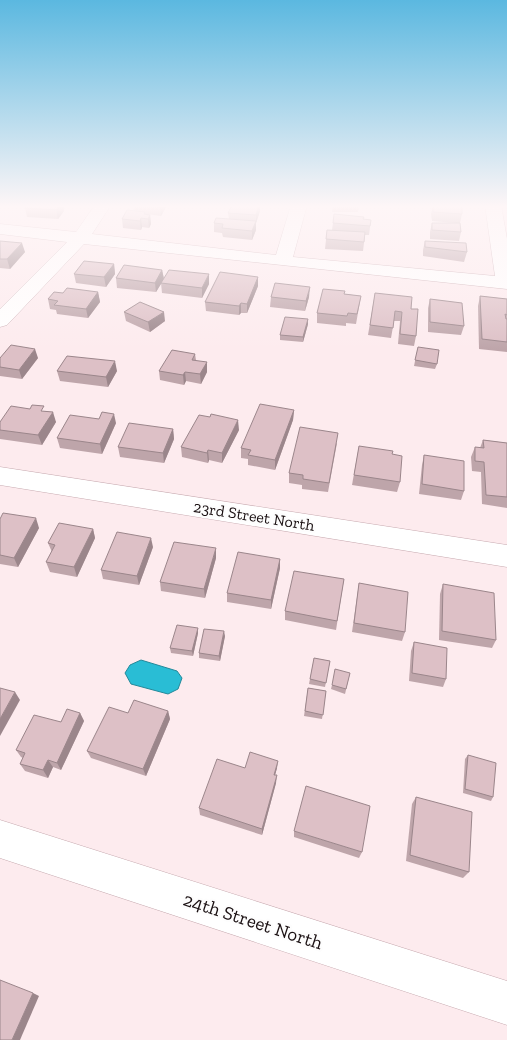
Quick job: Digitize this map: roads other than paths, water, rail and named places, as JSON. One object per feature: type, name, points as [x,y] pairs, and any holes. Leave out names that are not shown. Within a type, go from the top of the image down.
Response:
[{"type":"street","points":[[0,321],[64,254]]},
{"type":"street","points":[[221,254],[506,283],[501,254]]},
{"type":"street","points":[[284,261],[286,254]]},
{"type":"street","name":"23rd Street North","points":[[0,476],[507,556]]},
{"type":"street","name":"24th Street North","points":[[0,839],[507,1003]]},
{"type":"water","points":[[141,660],[177,671],[182,678],[178,689],[168,694],[131,684],[125,673],[130,665]]}]
